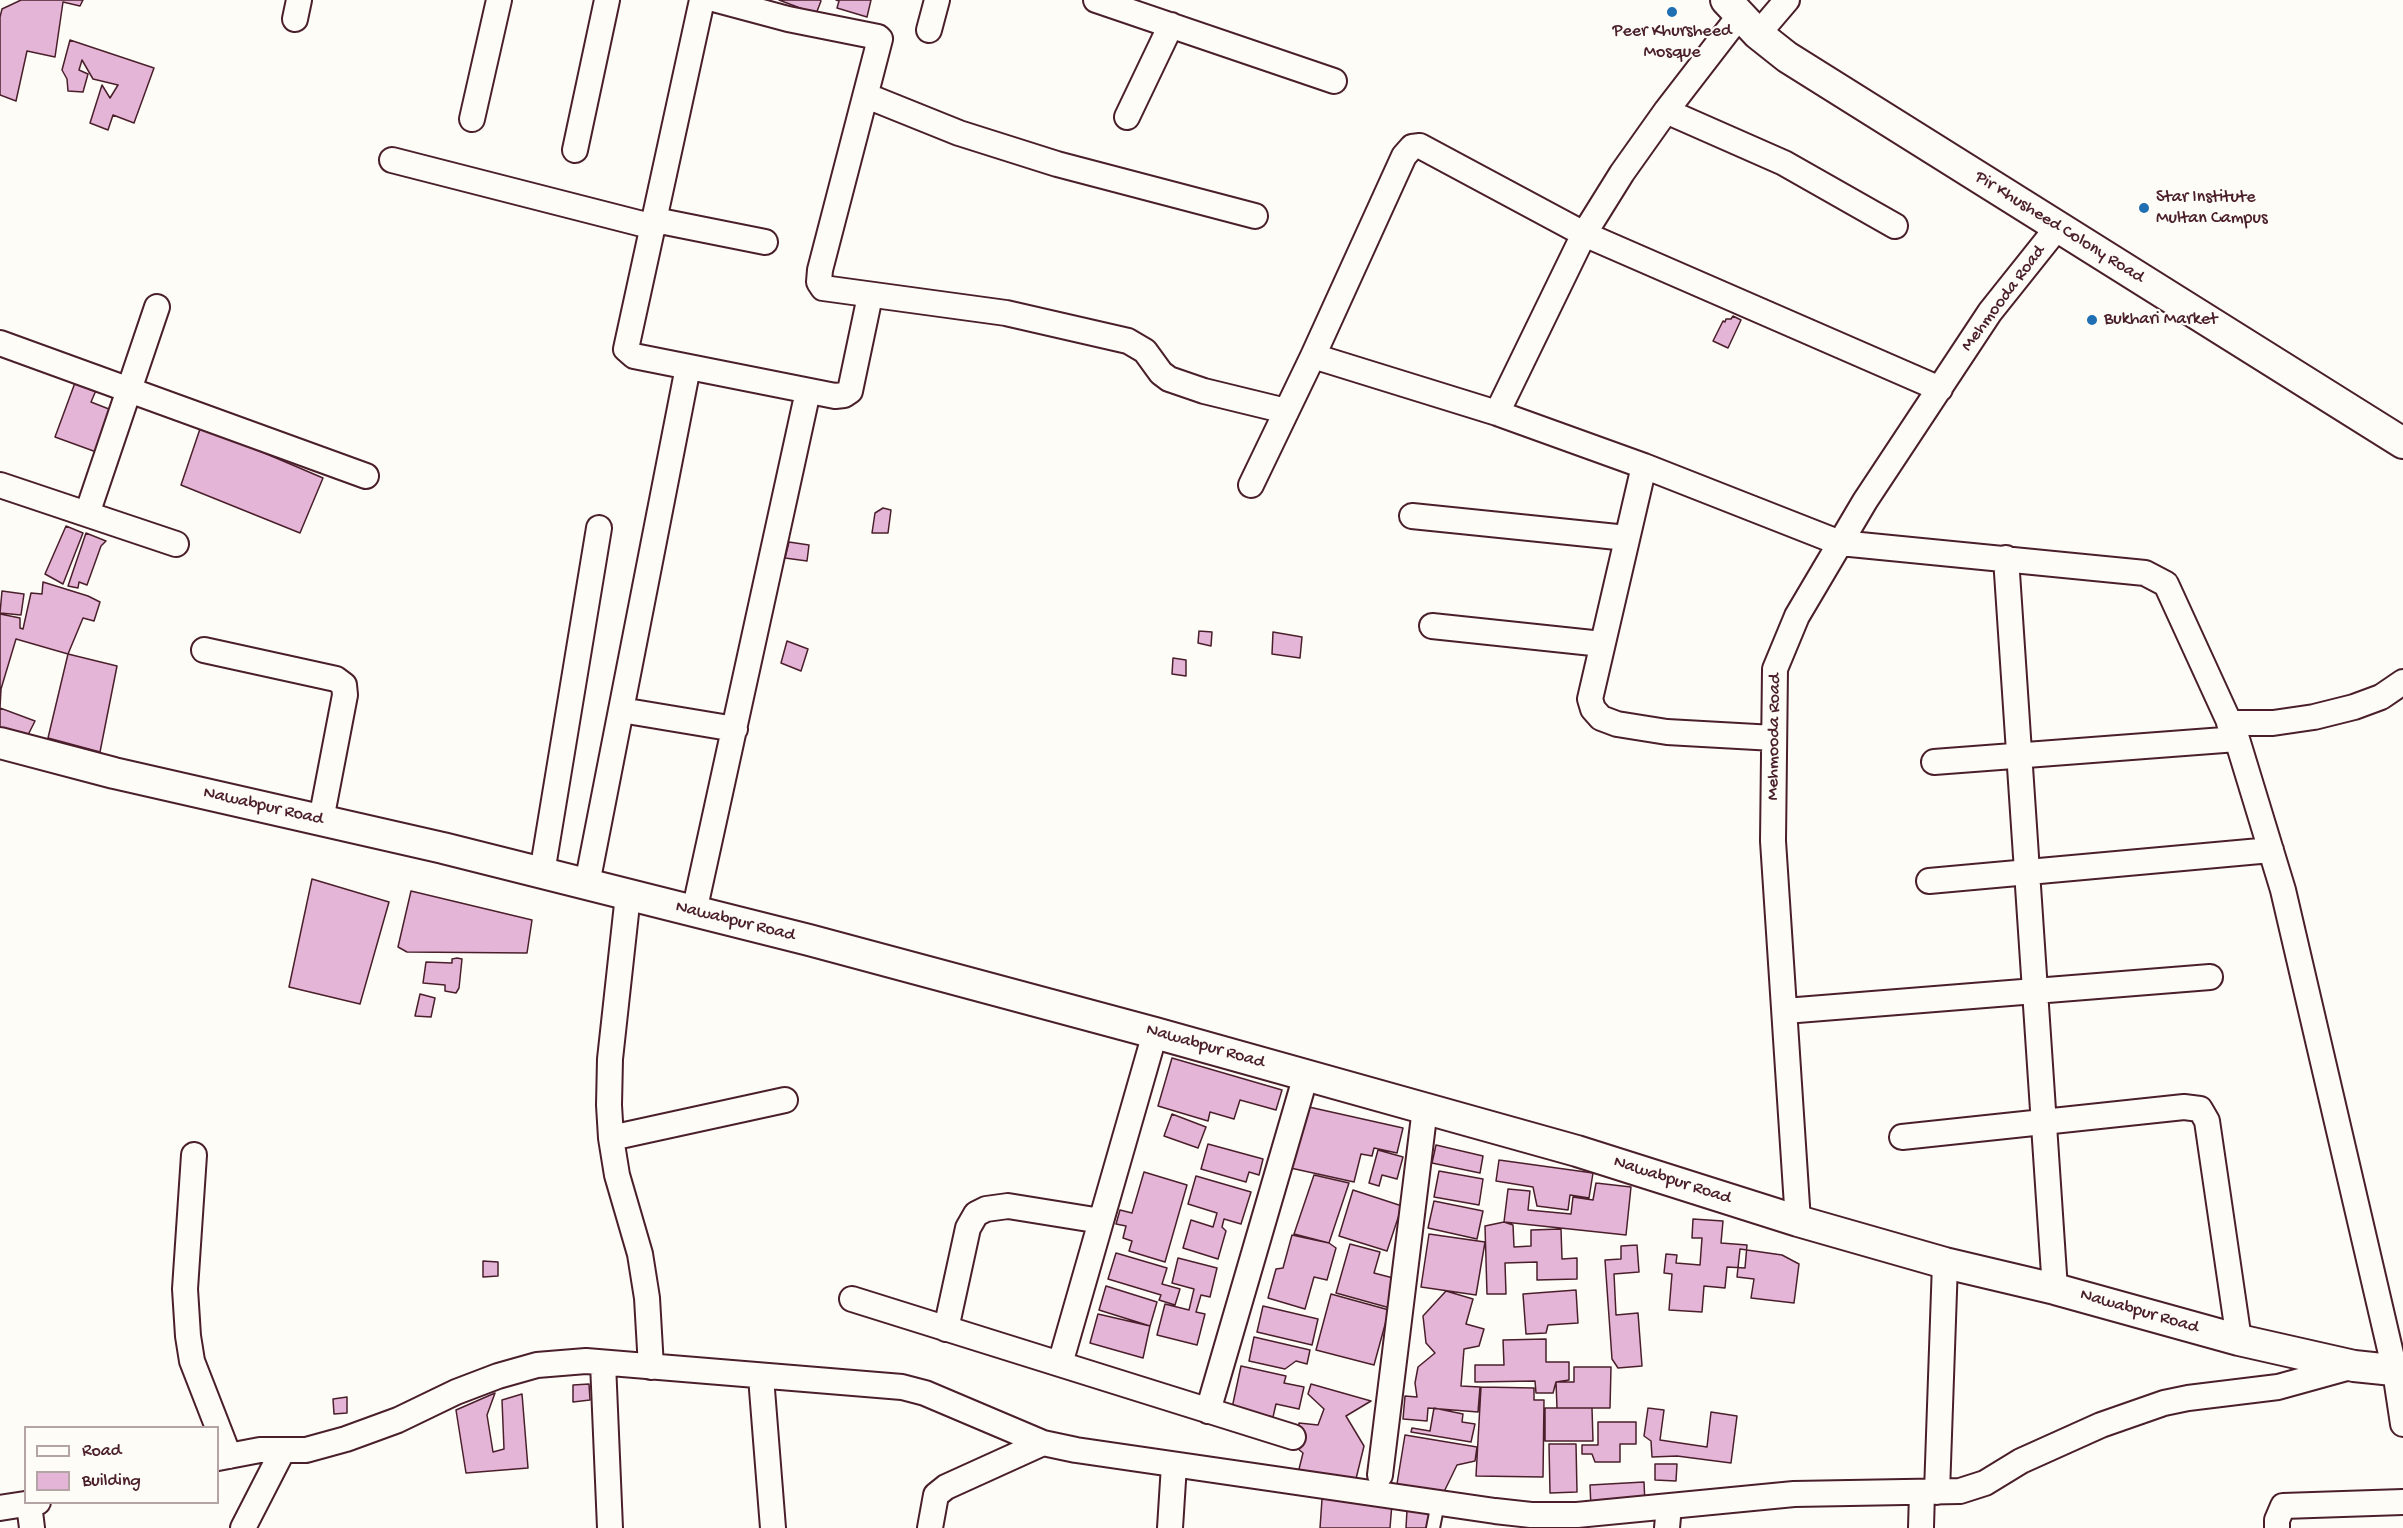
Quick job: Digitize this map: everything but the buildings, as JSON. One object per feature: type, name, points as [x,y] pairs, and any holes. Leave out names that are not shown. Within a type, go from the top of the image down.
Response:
[{"type":"street","points":[[472,119],[499,0]]},
{"type":"street","points":[[575,150],[607,0]]},
{"type":"street","points":[[702,0],[626,349],[634,356],[808,391],[835,396],[844,395],[850,391],[870,296]]},
{"type":"street","points":[[717,0],[788,19],[879,37],[881,42],[820,270],[819,282],[822,288],[1006,313],[1128,341],[1145,351],[1161,373],[1169,379],[1204,391],[1286,411]]},
{"type":"street","points":[[929,30],[937,0]]},
{"type":"street","points":[[1096,0],[1334,81]]},
{"type":"street","points":[[1497,413],[1584,234],[1622,173],[1666,111],[1741,16],[1787,0]]},
{"type":"street","name":"Pir Khusheed Colony Road","points":[[1741,16],[1787,57],[2057,228],[2403,442]]},
{"type":"street","points":[[1127,117],[1170,25]]},
{"type":"street","points":[[867,96],[959,133],[1057,164],[1255,216]]},
{"type":"street","points":[[1666,111],[1784,162],[1895,226]]},
{"type":"street","points":[[1251,485],[1313,356],[1404,156],[1412,147],[1420,146],[1584,234],[1940,389]]},
{"type":"street","points":[[392,160],[655,223],[765,242]]},
{"type":"street","name":"Mehmooda Road","points":[[1798,1221],[1773,841],[1775,669],[1797,616],[1840,543],[1990,312],[2057,228]]},
{"type":"street","points":[[87,514],[157,307]]},
{"type":"street","points":[[0,343],[366,476]]},
{"type":"street","points":[[1313,356],[1497,413],[1644,466],[1840,543],[2145,573],[2166,584],[2233,731],[2283,890],[2399,1371],[2403,1424]]},
{"type":"street","points":[[587,884],[688,367]]},
{"type":"street","points":[[694,912],[808,391]]},
{"type":"street","points":[[1644,466],[1590,699],[1593,709],[1601,718],[1617,724],[1667,732],[1774,738]]},
{"type":"street","points":[[0,484],[176,544]]},
{"type":"street","points":[[1412,516],[1627,538]]},
{"type":"street","points":[[542,873],[599,528]]},
{"type":"street","points":[[2006,558],[2055,1289]]},
{"type":"street","points":[[1432,626],[1602,644]]},
{"type":"street","points":[[204,651],[336,679],[344,685],[345,695],[321,820]]},
{"type":"street","points":[[1934,762],[2019,755],[2233,731],[2314,717],[2354,707],[2381,697],[2403,682]]},
{"type":"street","points":[[621,710],[735,729]]},
{"type":"street","name":"Nawabpur Road","points":[[0,743],[114,773],[321,820],[694,912],[1155,1033],[1425,1108],[1577,1151],[1798,1221],[1945,1263],[2055,1289],[2239,1340],[2354,1366],[2399,1371]]},
{"type":"street","points":[[1929,881],[2271,850]]},
{"type":"street","points":[[628,895],[610,1059],[611,1138],[617,1175],[640,1254],[647,1298],[651,1367]]},
{"type":"street","points":[[1785,1011],[2210,977]]},
{"type":"street","points":[[1060,1364],[1155,1033]]},
{"type":"street","points":[[1208,1411],[1306,1075]]},
{"type":"street","points":[[611,1138],[785,1100]]},
{"type":"street","points":[[1902,1137],[2184,1107],[2200,1108],[2207,1121],[2239,1340]]},
{"type":"street","points":[[1380,1474],[1425,1108]]},
{"type":"street","points":[[194,1155],[185,1289],[188,1336],[192,1361],[213,1426]]},
{"type":"street","points":[[946,1329],[968,1228],[976,1214],[986,1209],[1008,1206],[1101,1221]]},
{"type":"street","points":[[1921,1528],[1930,1492],[1945,1263]]},
{"type":"street","points":[[852,1299],[1293,1437]]},
{"type":"street","points":[[223,1457],[260,1450],[306,1450],[346,1439],[398,1420],[456,1392],[498,1376],[537,1365],[585,1361],[902,1387],[925,1393],[1043,1443],[1107,1456],[1531,1515],[1668,1517],[1794,1494],[1960,1491],[1986,1483],[2021,1461],[2101,1425],[2164,1403],[2278,1387],[2354,1366]]},
{"type":"street","points":[[603,1363],[610,1528]]},
{"type":"street","points":[[761,1377],[773,1528]]},
{"type":"street","points":[[930,1528],[936,1495],[946,1487],[1043,1443]]},
{"type":"street","points":[[243,1528],[283,1450]]},
{"type":"street","points":[[1170,1528],[1174,1465]]},
{"type":"street","points":[[2277,1528],[2277,1520],[2283,1506],[2403,1502]]},
{"type":"street","points":[[22,1505],[32,1528]]},
{"type":"lane","points":[[1431,1502],[1436,1513],[1433,1528]]},
{"type":"place","name":"Peer Khursheed Mosque","points":[[1672,12]]},
{"type":"place","name":"Star Institute Multan Campus","points":[[2144,208]]},
{"type":"place","name":"Bukhari Market","points":[[2092,320]]}]
